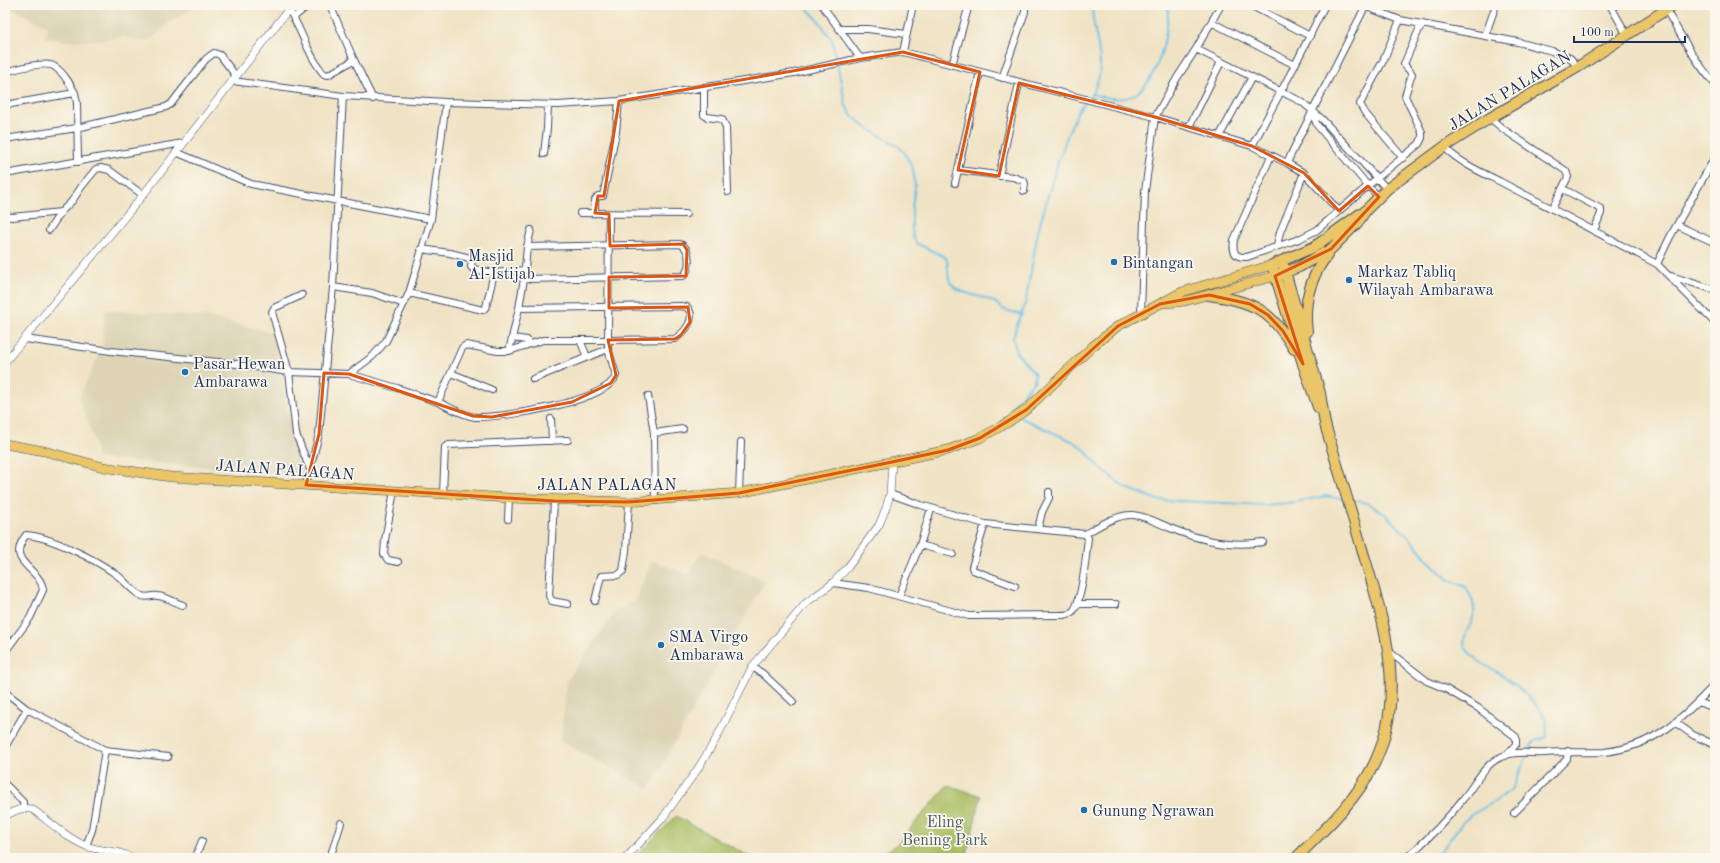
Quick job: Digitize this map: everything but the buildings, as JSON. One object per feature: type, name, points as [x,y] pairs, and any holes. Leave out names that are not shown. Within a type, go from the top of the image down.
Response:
[{"type":"highway","name":"JALAN PALAGAN","points":[[1280,274],[1313,260],[1331,249],[1358,222],[1366,210],[1387,189],[1444,147],[1490,118],[1578,67],[1671,6]]},
{"type":"highway","name":"JALAN PALAGAN","points":[[1272,264],[1314,248],[1333,235],[1353,218],[1366,210]]},
{"type":"highway","points":[[1307,364],[1306,305],[1310,283],[1320,263],[1331,249]]},
{"type":"highway","points":[[1280,274],[1282,261]]},
{"type":"highway","points":[[1272,264],[1280,274],[1307,364],[1313,396],[1325,424],[1343,483],[1379,608],[1388,651],[1391,677],[1390,708],[1385,735],[1373,766],[1357,792],[1339,814],[1296,858]]},
{"type":"highway","points":[[1209,295],[1229,298],[1250,304],[1268,315],[1283,331],[1307,364]]},
{"type":"main road","name":"JALAN PALAGAN","points":[[5,444],[44,451],[103,467],[142,474],[394,491],[554,501],[629,502],[739,493],[948,450],[980,438],[1007,423],[1026,410],[1093,346],[1118,326],[1182,292],[1272,264]]},
{"type":"main road","name":"JALAN PALAGAN","points":[[1160,304],[1185,301],[1280,274]]},
{"type":"street","points":[[294,17],[310,5]]},
{"type":"street","points":[[330,5],[373,99]]},
{"type":"street","points":[[822,5],[860,58]]},
{"type":"street","points":[[903,52],[913,5]]},
{"type":"street","points":[[952,65],[969,5]]},
{"type":"street","points":[[1002,78],[1025,12],[1025,5]]},
{"type":"street","points":[[1141,313],[1145,191],[1155,117],[1177,78],[1213,23],[1222,5]]},
{"type":"street","points":[[1250,5],[1310,36]]},
{"type":"street","points":[[1252,146],[1310,36],[1323,5]]},
{"type":"street","points":[[1485,36],[1496,5]]},
{"type":"street","points":[[1610,5],[1627,35]]},
{"type":"street","points":[[1287,163],[1363,6],[1400,20],[1518,42],[1562,54],[1570,58],[1578,67]]},
{"type":"street","points":[[1671,6],[1686,43],[1706,74],[1715,84]]},
{"type":"street","points":[[290,7],[312,57],[324,74],[328,74],[354,60]]},
{"type":"street","points":[[5,362],[184,143],[290,7]]},
{"type":"street","points":[[1400,20],[1384,60],[1360,104],[1362,110],[1403,158]]},
{"type":"street","points":[[1213,23],[1295,65]]},
{"type":"street","points":[[1271,156],[1233,247],[1236,255],[1241,258],[1248,257],[1299,239],[1318,230],[1376,179],[1414,150],[1422,138],[1422,132],[1405,96],[1412,74],[1404,64],[1422,25]]},
{"type":"street","points":[[840,29],[868,29],[906,34]]},
{"type":"street","points":[[1196,49],[1302,102],[1322,119],[1376,179],[1387,189]]},
{"type":"street","points":[[5,139],[77,128],[166,107],[171,104],[206,59],[214,53],[220,55],[235,79],[343,96],[373,99],[548,105],[619,101],[794,73],[860,58],[903,52],[1155,117],[1220,135],[1252,146],[1304,173],[1339,211]]},
{"type":"street","points":[[1189,127],[1221,62]]},
{"type":"street","points":[[5,72],[42,65],[52,66],[67,80],[75,93],[77,103],[78,162]]},
{"type":"street","points":[[955,183],[980,72]]},
{"type":"street","points":[[1220,135],[1252,77]]},
{"type":"street","points":[[999,176],[1019,83]]},
{"type":"street","points":[[704,88],[704,115],[707,117],[722,119],[726,127],[728,192]]},
{"type":"street","points":[[5,105],[75,93]]},
{"type":"street","points":[[306,485],[309,467],[319,434],[333,287],[343,96]]},
{"type":"street","points":[[595,214],[596,198],[598,196],[603,196],[604,193],[616,132],[619,101]]},
{"type":"street","points":[[349,374],[373,356],[386,341],[409,293],[431,219],[446,102]]},
{"type":"street","points":[[544,154],[547,133],[548,105]]},
{"type":"street","points":[[1312,112],[1317,125],[1379,197]]},
{"type":"street","points":[[1490,118],[1515,138],[1566,171],[1568,177],[1552,209]]},
{"type":"street","points":[[5,174],[184,143]]},
{"type":"street","points":[[1444,147],[1451,154],[1478,171],[1657,264],[1715,323]]},
{"type":"street","points":[[176,152],[251,184],[431,219]]},
{"type":"street","points":[[1657,264],[1677,224],[1715,158]]},
{"type":"street","points":[[49,230],[61,212],[72,201],[96,169],[101,168],[109,170],[142,195]]},
{"type":"street","points":[[958,170],[1013,177],[1024,181],[1024,191]]},
{"type":"street","points":[[1277,246],[1280,232],[1304,173]]},
{"type":"street","points":[[1563,189],[1601,209],[1601,213],[1594,230]]},
{"type":"street","points":[[5,216],[12,217],[61,212]]},
{"type":"street","points":[[580,213],[686,214]]},
{"type":"street","points":[[24,339],[111,351],[237,364],[289,372],[349,374],[397,388],[473,416],[492,417],[551,407],[572,402],[611,383],[615,379],[615,370],[608,349],[610,246],[609,214]]},
{"type":"street","points":[[1677,224],[1715,243]]},
{"type":"street","points":[[510,350],[519,308],[524,279],[527,246],[531,230]]},
{"type":"street","points":[[524,279],[609,276],[682,276],[686,273],[688,265],[687,250],[684,245],[527,246]]},
{"type":"street","points":[[421,249],[450,252],[470,258],[472,260],[472,269],[494,273],[525,270]]},
{"type":"street","points":[[409,293],[483,310],[486,308],[494,273]]},
{"type":"street","points":[[1670,276],[1715,290]]},
{"type":"street","points":[[333,287],[372,293],[404,304]]},
{"type":"street","points":[[302,295],[274,308],[272,312],[289,372],[296,434],[309,467]]},
{"type":"street","points":[[438,402],[462,348],[466,346],[498,351],[510,350],[543,340],[675,339],[685,330],[691,318],[691,313],[687,307],[519,308]]},
{"type":"street","points":[[512,338],[527,340],[530,344]]},
{"type":"street","points":[[580,340],[588,357]]},
{"type":"street","points":[[533,379],[608,349]]},
{"type":"street","points":[[451,373],[492,390]]},
{"type":"street","points":[[648,396],[654,433],[655,501]]},
{"type":"street","points":[[551,419],[552,441]]},
{"type":"street","points":[[654,433],[683,429]]},
{"type":"street","points":[[443,494],[445,447],[449,445],[568,440]]},
{"type":"street","points":[[739,493],[741,442]]},
{"type":"street","points":[[626,858],[662,819],[697,770],[716,739],[752,667],[806,603],[833,583],[848,567],[879,525],[890,494],[892,462]]},
{"type":"street","points":[[394,491],[385,540],[384,554],[388,560],[398,562]]},
{"type":"street","points":[[1038,529],[1042,512],[1049,498],[1049,492]]},
{"type":"street","points":[[890,494],[932,509],[985,524],[1085,534],[1114,519],[1132,515],[1145,517],[1172,529],[1212,541],[1242,544],[1263,542]]},
{"type":"street","points":[[508,519],[509,498]]},
{"type":"street","points":[[554,501],[549,596],[552,601],[568,604]]},
{"type":"street","points":[[595,601],[601,576],[618,575],[623,571],[629,502]]},
{"type":"street","points":[[899,596],[920,545],[932,509]]},
{"type":"street","points":[[985,524],[972,567],[973,570],[1015,586]]},
{"type":"street","points":[[833,583],[869,588],[969,616],[1011,617],[1068,614],[1073,611],[1077,604],[1088,538],[1085,534]]},
{"type":"street","points":[[5,652],[30,618],[43,590],[39,579],[20,558],[19,549],[26,536],[43,538],[107,568],[128,584],[133,591],[141,596],[149,598],[157,596],[183,605]]},
{"type":"street","points":[[920,545],[953,554]]},
{"type":"street","points":[[1077,604],[1116,604]]},
{"type":"street","points":[[1388,651],[1427,681],[1446,689],[1478,708],[1516,737],[1516,744],[1507,755]]},
{"type":"street","points":[[752,667],[762,673],[793,702]]},
{"type":"street","points":[[1406,858],[1426,841],[1463,800],[1487,768],[1495,760],[1507,755],[1526,753],[1533,754],[1568,751],[1603,752],[1622,749],[1660,734],[1676,723],[1715,684]]},
{"type":"street","points":[[5,692],[27,710],[105,750],[168,757]]},
{"type":"street","points":[[1698,702],[1715,708]]},
{"type":"street","points":[[5,747],[27,710]]},
{"type":"street","points":[[1676,723],[1693,736],[1715,745]]},
{"type":"street","points":[[86,846],[92,830],[105,750]]},
{"type":"street","points":[[1514,813],[1567,759],[1568,751]]},
{"type":"street","points":[[5,784],[23,802],[23,808]]},
{"type":"street","points":[[5,816],[23,808],[32,809],[74,840],[86,846],[118,852],[131,858]]},
{"type":"street","points":[[330,858],[341,824]]},
{"type":"street","points":[[195,858],[202,841]]},
{"type":"highlighted area","points":[[903,52],[980,72],[958,170],[999,176],[1019,83],[1155,117],[1252,146],[1304,173],[1339,211],[1368,186],[1379,197],[1331,249],[1275,276],[1303,364],[1283,331],[1268,315],[1250,304],[1209,295],[1160,304],[1118,326],[1026,410],[980,438],[948,450],[892,462],[739,493],[629,502],[554,501],[306,485],[319,434],[324,373],[349,374],[473,416],[492,417],[572,402],[611,383],[616,375],[608,340],[675,339],[681,335],[690,322],[688,307],[609,308],[609,277],[686,276],[687,250],[683,244],[610,246],[609,214],[595,213],[598,196],[604,196],[619,101]]},
{"type":"shaded area","points":[[8,5],[220,5],[193,8],[169,23],[155,36],[144,42],[122,36],[104,40],[66,41],[45,38],[48,26],[8,7]]},
{"type":"shaded area","name":"Pasar Hewan Ambarawa","points":[[105,310],[208,317],[273,333],[300,473],[273,473],[97,458],[94,441],[79,397],[102,348]]},
{"type":"shaded area","name":"SMA Virgo Ambarawa","points":[[702,552],[765,581],[649,789],[560,741],[567,681],[618,608],[625,608],[626,601],[635,602],[652,561],[688,574]]},
{"type":"green space","name":"Eling Bening Park","points":[[948,785],[981,796],[966,858],[873,858],[894,847]]},
{"type":"green space","points":[[676,816],[752,858],[635,857]]},
{"type":"waterway","points":[[804,5],[819,21],[832,40],[846,106],[852,116],[867,128],[898,146],[904,152],[913,169],[915,188],[912,207],[912,230],[916,243],[943,256],[947,260],[949,279],[958,290],[990,300],[1002,309],[1022,315]]},
{"type":"waterway","points":[[1089,98],[1096,87],[1100,64],[1092,5]]},
{"type":"waterway","points":[[1091,94],[1118,99],[1134,95],[1143,88],[1150,79],[1161,54],[1167,28],[1168,5]]},
{"type":"waterway","points":[[1017,413],[1012,407],[1034,381],[1035,374],[1016,352],[1013,338],[1025,305],[1038,231],[1055,171],[1069,131],[1079,109],[1086,101]]},
{"type":"waterway","points":[[1021,418],[1072,441],[1084,449],[1097,465],[1124,487],[1158,500],[1266,505],[1295,502],[1326,496],[1343,499]]},
{"type":"waterway","points":[[1352,500],[1367,503],[1385,514],[1410,538],[1428,560],[1447,579],[1466,587],[1474,606],[1473,618],[1464,641],[1467,650],[1476,659],[1524,692],[1531,699],[1546,721],[1547,737],[1533,742],[1513,788],[1496,801],[1471,815],[1462,823],[1436,858]]},
{"type":"place","name":"Bintangan","points":[[1114,262]]},
{"type":"place","name":"Masjid Al-Istijab","points":[[460,264]]},
{"type":"place","name":"Markaz Tabliq Wilayah Ambarawa","points":[[1349,280]]},
{"type":"place","name":"Pasar Hewan Ambarawa","points":[[185,372]]},
{"type":"place","name":"SMA Virgo Ambarawa","points":[[661,645]]},
{"type":"place","name":"Gunung Ngrawan","points":[[1084,810]]}]
